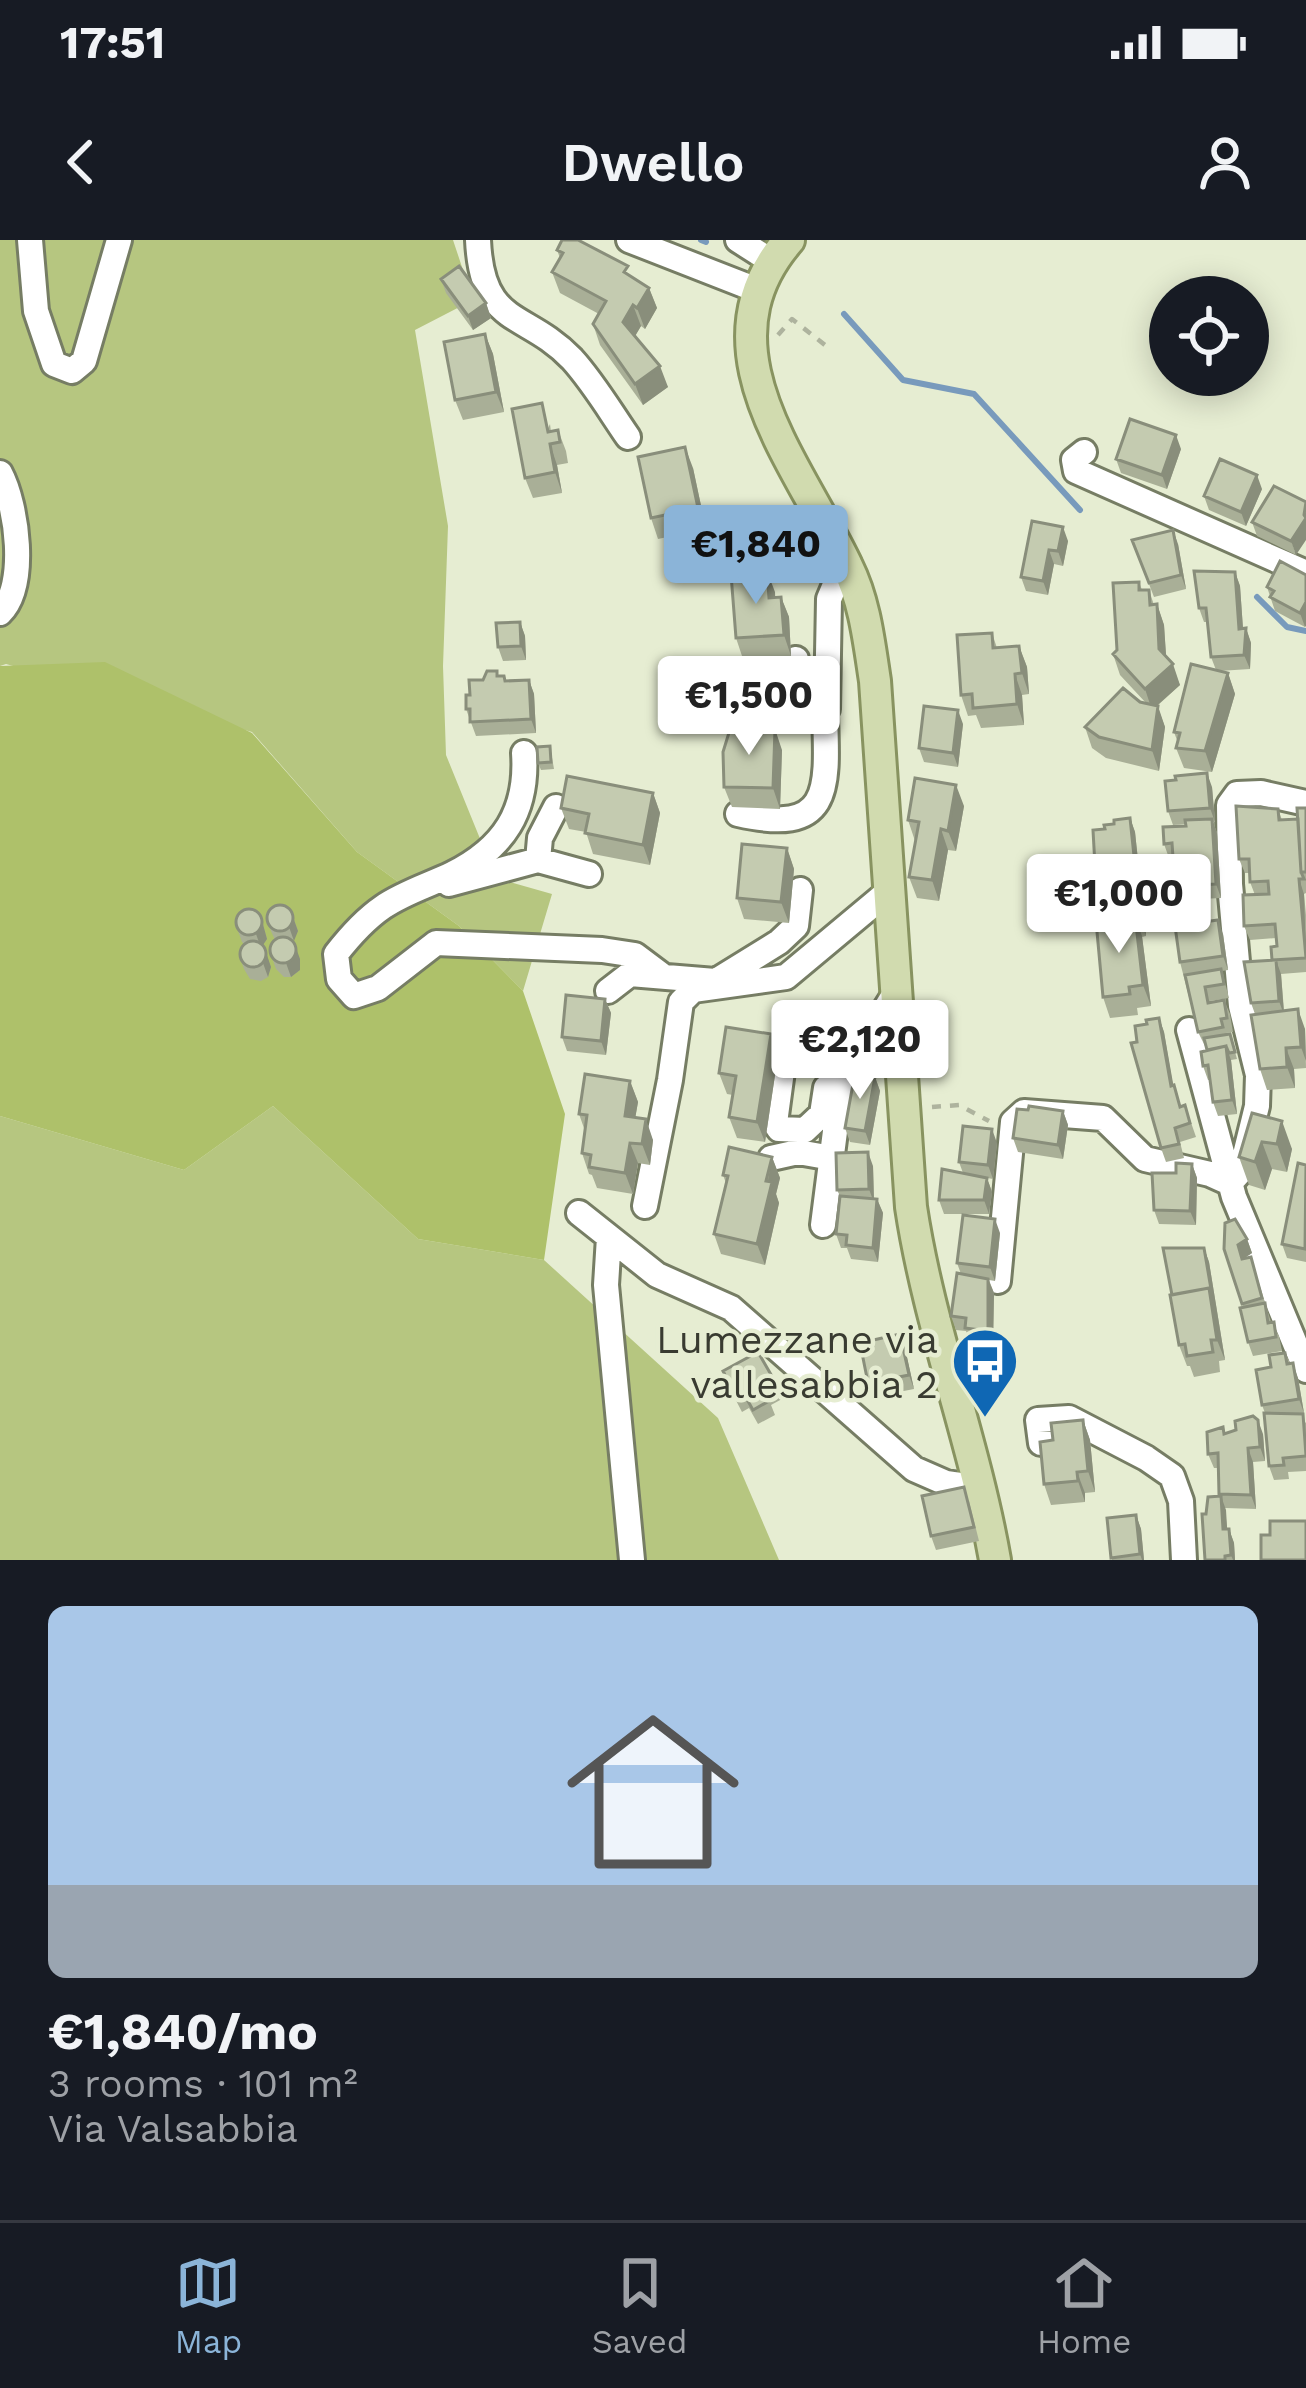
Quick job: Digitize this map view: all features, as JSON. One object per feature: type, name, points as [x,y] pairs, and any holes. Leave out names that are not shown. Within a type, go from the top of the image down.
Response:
[{"type":"main road","points":[[780,250],[757,290],[751,367],[764,409],[844,561],[866,621],[875,681],[911,1207],[920,1268],[981,1488],[992,1558]]},
{"type":"street","points":[[30,240],[36,311],[54,364],[72,371],[84,361],[119,240]]},
{"type":"street","points":[[478,240],[479,270],[494,302],[570,357],[628,436]]},
{"type":"street","points":[[629,240],[757,290]]},
{"type":"street","points":[[737,240],[780,250]]},
{"type":"street","points":[[1084,452],[1074,460],[1076,471],[1092,480],[1306,573]]},
{"type":"street","points":[[0,473],[16,531],[15,585],[0,614]]},
{"type":"street","points":[[738,814],[774,823],[797,820],[814,809],[822,793],[829,599],[844,561]]},
{"type":"street","points":[[796,664],[806,712],[818,719],[825,715]]},
{"type":"street","points":[[525,762],[520,806],[510,831],[458,872],[386,905],[354,931],[336,954],[339,979],[353,996],[378,988],[436,943],[602,950],[635,956],[663,976]]},
{"type":"street","points":[[1230,1183],[1241,1171],[1258,1106],[1258,1076],[1241,1006],[1230,884],[1229,805],[1237,794],[1306,802]]},
{"type":"street","points":[[538,860],[540,838],[556,808]]},
{"type":"street","points":[[428,885],[453,884],[538,860],[589,874]]},
{"type":"street","points":[[608,991],[630,974],[726,982],[796,926],[800,890]]},
{"type":"street","points":[[645,1206],[681,1002],[693,990],[726,982],[787,977],[890,891]]},
{"type":"street","points":[[824,1225],[847,1070],[896,992]]},
{"type":"street","points":[[1189,1030],[1230,1183],[1306,1370]]},
{"type":"street","points":[[782,1071],[775,1123],[779,1129],[806,1130],[822,1114],[832,1079],[847,1070]]},
{"type":"street","points":[[998,1281],[1013,1122],[1024,1112],[1103,1118],[1145,1159],[1230,1183]]},
{"type":"street","points":[[771,1158],[798,1153],[832,1158]]},
{"type":"street","points":[[579,1213],[657,1275],[731,1308],[914,1468],[946,1483],[981,1488]]},
{"type":"street","points":[[609,1237],[606,1285],[632,1560]]},
{"type":"street","points":[[707,1298],[726,1321],[762,1349],[778,1373]]},
{"type":"street","points":[[1041,1443],[1038,1420],[1069,1418],[1172,1476],[1181,1501],[1184,1560]]},
{"type":"path","points":[[778,334],[792,319],[830,350]]},
{"type":"path","points":[[920,1108],[959,1105],[1012,1137]]},
{"type":"green space","points":[[0,240],[453,240],[473,300],[415,330],[448,526],[443,666],[446,755],[496,878],[552,894],[523,991],[459,926],[357,852],[252,732],[0,666]]},
{"type":"green space","points":[[105,662],[252,733],[357,852],[459,926],[523,991],[565,1114],[544,1260],[418,1239],[273,1106],[184,1170],[0,1116],[0,666]]},
{"type":"green space","points":[[273,1106],[418,1239],[544,1260],[718,1418],[779,1560],[0,1560],[0,1116],[184,1170]]},
{"type":"building","points":[[562,240],[578,240],[628,266],[624,272],[649,288],[623,322],[660,366],[635,384],[593,324],[606,301],[552,272],[563,253],[557,250]]},
{"type":"building","points":[[459,266],[486,303],[468,316],[441,279]]},
{"type":"building","points":[[485,334],[496,392],[455,400],[444,342]]},
{"type":"building","points":[[542,403],[548,432],[558,430],[560,442],[550,444],[555,472],[525,478],[512,409]]},
{"type":"building","points":[[1130,419],[1176,435],[1162,475],[1116,459]]},
{"type":"building","points":[[685,447],[698,508],[651,518],[638,457]]},
{"type":"building","points":[[1220,459],[1257,475],[1241,512],[1204,496]]},
{"type":"building","points":[[1274,486],[1306,502],[1306,518],[1291,541],[1252,522]]},
{"type":"building","points":[[1032,521],[1063,527],[1058,551],[1049,550],[1043,581],[1021,577]]},
{"type":"building","points":[[1173,530],[1181,575],[1149,583],[1132,540]]},
{"type":"building","points":[[1280,561],[1306,575],[1306,602],[1300,613],[1270,597],[1274,591],[1267,587]]},
{"type":"building","points":[[767,571],[769,598],[781,597],[784,635],[736,638],[731,574]]},
{"type":"building","points":[[1194,571],[1235,572],[1239,629],[1246,628],[1244,655],[1211,657],[1206,608],[1199,608]]},
{"type":"building","points":[[1139,582],[1139,590],[1149,590],[1150,605],[1157,604],[1159,649],[1173,664],[1145,689],[1113,654],[1117,650],[1113,583]]},
{"type":"building","points":[[520,622],[521,646],[498,647],[496,623]]},
{"type":"building","points":[[992,633],[993,648],[1019,646],[1022,673],[1015,674],[1017,704],[973,708],[972,694],[961,695],[957,635]]},
{"type":"building","points":[[1191,664],[1228,673],[1205,751],[1176,748],[1180,733],[1174,732]]},
{"type":"building","points":[[487,671],[497,671],[505,681],[529,680],[531,719],[470,722],[470,709],[466,709],[469,680],[483,680]]},
{"type":"building","points":[[1123,688],[1140,702],[1158,706],[1152,750],[1099,737],[1085,727]]},
{"type":"building","points":[[924,706],[958,710],[953,753],[919,748]]},
{"type":"building","points":[[731,726],[775,729],[773,788],[724,787],[723,752]]},
{"type":"building","points":[[550,746],[551,762],[538,763],[537,747]]},
{"type":"building","points":[[1207,773],[1210,808],[1168,811],[1165,781]]},
{"type":"building","points":[[567,776],[653,793],[643,845],[585,833],[589,814],[561,808]]},
{"type":"building","points":[[915,778],[956,785],[948,831],[941,829],[932,880],[909,877],[919,822],[908,820]]},
{"type":"building","points":[[1236,806],[1278,809],[1279,820],[1298,819],[1306,958],[1272,960],[1271,947],[1277,946],[1275,924],[1244,926],[1243,895],[1269,894],[1268,881],[1250,882],[1249,859],[1239,859]]},
{"type":"building","points":[[1297,808],[1306,808],[1306,872],[1301,872]]},
{"type":"building","points":[[1130,818],[1141,922],[1135,916],[1098,920],[1093,830]]},
{"type":"building","points":[[1212,819],[1216,884],[1175,886],[1172,843],[1164,844],[1163,827]]},
{"type":"building","points":[[742,844],[787,848],[781,902],[737,898]]},
{"type":"building","points":[[280,905],[293,918],[280,931],[267,918]]},
{"type":"building","points":[[249,909],[262,922],[249,935],[236,922]]},
{"type":"building","points":[[1135,916],[1143,985],[1129,987],[1130,994],[1103,997],[1096,921]]},
{"type":"building","points":[[1218,920],[1223,956],[1180,962],[1175,926]]},
{"type":"building","points":[[283,937],[296,950],[283,963],[270,950]]},
{"type":"building","points":[[253,941],[266,954],[253,967],[240,954]]},
{"type":"building","points":[[1276,960],[1279,1001],[1251,1003],[1244,962]]},
{"type":"building","points":[[1221,969],[1224,984],[1205,987],[1208,1003],[1224,1000],[1227,1018],[1221,1019],[1223,1027],[1198,1032],[1185,975]]},
{"type":"building","points":[[566,995],[605,999],[601,1041],[562,1037]]},
{"type":"building","points":[[1298,1009],[1301,1047],[1286,1048],[1287,1067],[1260,1069],[1251,1015]]},
{"type":"building","points":[[1159,1018],[1171,1086],[1180,1107],[1185,1105],[1190,1123],[1175,1128],[1179,1144],[1161,1148],[1131,1043],[1137,1042],[1135,1026]]},
{"type":"building","points":[[726,1027],[771,1034],[757,1122],[729,1117],[736,1076],[719,1073]]},
{"type":"building","points":[[1230,1034],[1235,1052],[1229,1053],[1226,1046],[1207,1050],[1204,1038]]},
{"type":"building","points":[[1226,1046],[1232,1100],[1213,1102],[1208,1065],[1203,1066],[1201,1052]]},
{"type":"building","points":[[855,1073],[875,1077],[865,1131],[845,1128]]},
{"type":"building","points":[[585,1074],[630,1081],[625,1116],[646,1119],[642,1144],[630,1143],[625,1173],[589,1167],[591,1155],[582,1153],[587,1115],[579,1114]]},
{"type":"building","points":[[1029,1106],[1063,1111],[1058,1145],[1013,1138],[1017,1109],[1028,1110]]},
{"type":"building","points":[[1252,1113],[1282,1121],[1277,1144],[1262,1142],[1255,1162],[1239,1157]]},
{"type":"building","points":[[963,1126],[992,1129],[988,1165],[959,1162]]},
{"type":"building","points":[[729,1147],[772,1157],[766,1181],[772,1182],[757,1244],[714,1234],[728,1176],[723,1175]]},
{"type":"building","points":[[868,1152],[869,1189],[837,1190],[836,1153]]},
{"type":"building","points":[[1176,1163],[1192,1164],[1190,1211],[1154,1210],[1152,1173],[1176,1173]]},
{"type":"building","points":[[1298,1163],[1306,1165],[1305,1249],[1282,1244]]},
{"type":"building","points":[[942,1169],[987,1178],[984,1200],[939,1200]]},
{"type":"building","points":[[840,1196],[877,1199],[873,1248],[846,1245],[847,1235],[836,1234]]},
{"type":"building","points":[[963,1215],[995,1219],[990,1267],[957,1263]]},
{"type":"building","points":[[1235,1219],[1247,1239],[1238,1245],[1242,1259],[1251,1257],[1262,1298],[1242,1304],[1224,1249],[1225,1223]]},
{"type":"building","points":[[1163,1248],[1204,1248],[1212,1295],[1209,1288],[1172,1295]]},
{"type":"building","points":[[957,1273],[988,1279],[988,1331],[965,1328],[966,1318],[951,1316]]},
{"type":"building","points":[[1209,1288],[1217,1340],[1211,1340],[1213,1352],[1187,1356],[1185,1344],[1179,1345],[1170,1295]]},
{"type":"building","points":[[1265,1303],[1276,1337],[1248,1342],[1240,1308]]},
{"type":"building","points":[[900,1334],[909,1375],[868,1383],[860,1343]]},
{"type":"building","points":[[758,1352],[777,1385],[765,1392],[769,1401],[753,1410],[744,1394],[737,1398],[723,1371]]},
{"type":"building","points":[[1285,1353],[1287,1364],[1293,1363],[1299,1399],[1262,1405],[1256,1370],[1271,1367],[1269,1355]]},
{"type":"building","points":[[1264,1413],[1303,1414],[1306,1456],[1283,1458],[1284,1465],[1269,1466]]},
{"type":"building","points":[[1253,1416],[1258,1420],[1260,1447],[1248,1448],[1251,1495],[1219,1494],[1218,1453],[1208,1454],[1207,1432],[1223,1427],[1224,1434],[1236,1430],[1235,1421]]},
{"type":"building","points":[[1083,1420],[1088,1471],[1077,1472],[1078,1481],[1044,1484],[1040,1442],[1053,1440],[1051,1423]]},
{"type":"building","points":[[964,1487],[974,1527],[931,1536],[922,1496]]},
{"type":"building","points":[[1221,1496],[1231,1555],[1225,1560],[1205,1560],[1202,1514],[1206,1514],[1208,1497]]},
{"type":"building","points":[[1136,1515],[1140,1554],[1111,1558],[1107,1518]]},
{"type":"building","points":[[1270,1521],[1306,1521],[1306,1560],[1261,1560],[1261,1535],[1270,1535]]},
{"type":"waterway","points":[[701,240],[706,242]]},
{"type":"waterway","points":[[844,314],[903,380],[974,394],[1080,510]]},
{"type":"waterway","points":[[1257,597],[1287,627],[1306,631]]},
{"type":"place","name":"Lumezzane via vallesabbia 2","points":[[985,1420]]}]
